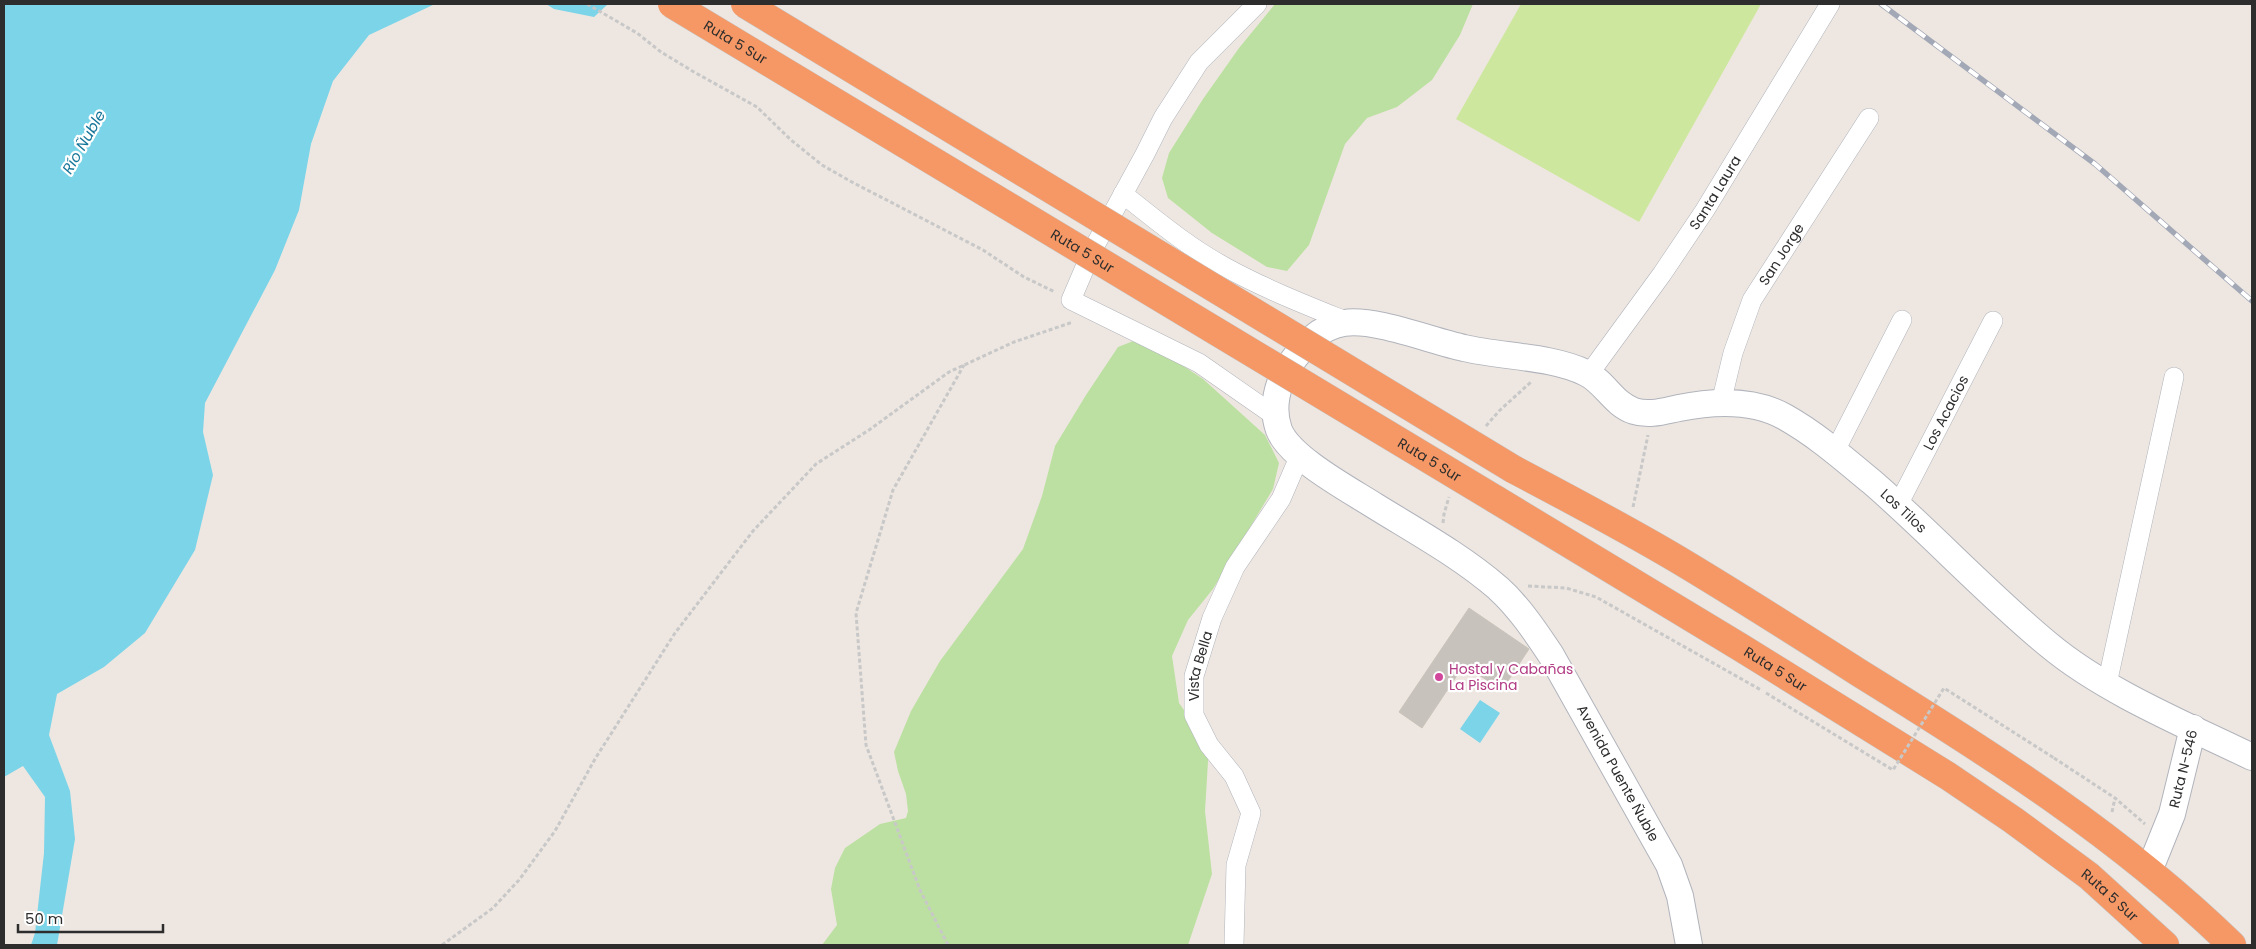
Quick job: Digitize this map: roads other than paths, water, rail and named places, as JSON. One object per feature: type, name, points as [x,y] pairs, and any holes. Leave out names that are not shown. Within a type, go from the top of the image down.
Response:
[{"type":"highway","name":"Ruta 5 Sur","points":[[672,4],[1749,652],[1972,792],[2063,856],[2112,896],[2165,945]]},
{"type":"highway","points":[[745,4],[1513,469],[1679,560],[1977,745],[2042,790],[2149,871],[2196,910],[2232,945]]},
{"type":"street","points":[[1258,4],[1199,62],[1163,118],[1092,251],[1071,300],[1199,363],[1275,416],[1277,394],[1285,372],[1296,356],[1312,337],[1331,326],[1348,322],[1368,323],[1462,348],[1552,363],[1590,374]]},
{"type":"street","name":"Santa Laura","points":[[1590,374],[1662,274],[1705,210],[1830,4]]},
{"type":"street","name":"San Jorge","points":[[1721,403],[1732,354],[1752,300],[1869,118]]},
{"type":"street","points":[[1123,194],[1182,241],[1224,267],[1264,287],[1348,322]]},
{"type":"street","points":[[1835,451],[1902,320]]},
{"type":"street","name":"Los Acacios","points":[[1898,505],[1993,321]]},
{"type":"street","name":"Los Tilos","points":[[1590,374],[1622,405],[1634,411],[1652,413],[1721,403],[1744,403],[1782,415],[1835,451],[1898,505],[2048,644],[2076,666],[2106,684],[2192,728]]},
{"type":"street","points":[[2106,684],[2174,377]]},
{"type":"street","name":"Avenida Puente Ñuble","points":[[1275,416],[1281,436],[1300,455],[1324,474],[1443,549],[1500,590],[1531,624],[1546,647],[1669,865],[1680,896],[1689,945]]},
{"type":"street","name":"Vista Bella","points":[[1234,945],[1236,865],[1251,814],[1234,776],[1209,745],[1194,715],[1194,676],[1212,618],[1235,567],[1281,499],[1300,455]]},
{"type":"street","name":"Ruta N-546","points":[[2149,871],[2163,839],[2182,775],[2192,728],[2252,757]]},
{"type":"water","name":"Río Ñuble","points":[[4,4],[435,4],[369,35],[333,81],[311,144],[299,210],[275,270],[205,403],[203,432],[213,475],[195,550],[145,633],[104,667],[57,694],[49,735],[70,791],[75,839],[57,945],[31,945],[35,933],[44,853],[45,797],[23,766],[4,777]]},
{"type":"water","points":[[546,4],[608,4],[594,17],[554,9]]},
{"type":"water","points":[[1480,700],[1500,713],[1480,743],[1460,729]]},
{"type":"railway","points":[[1881,4],[2095,164],[2252,301]]},
{"type":"place","name":"Hostal y Cabañas La Piscina","points":[[1439,677]]}]
